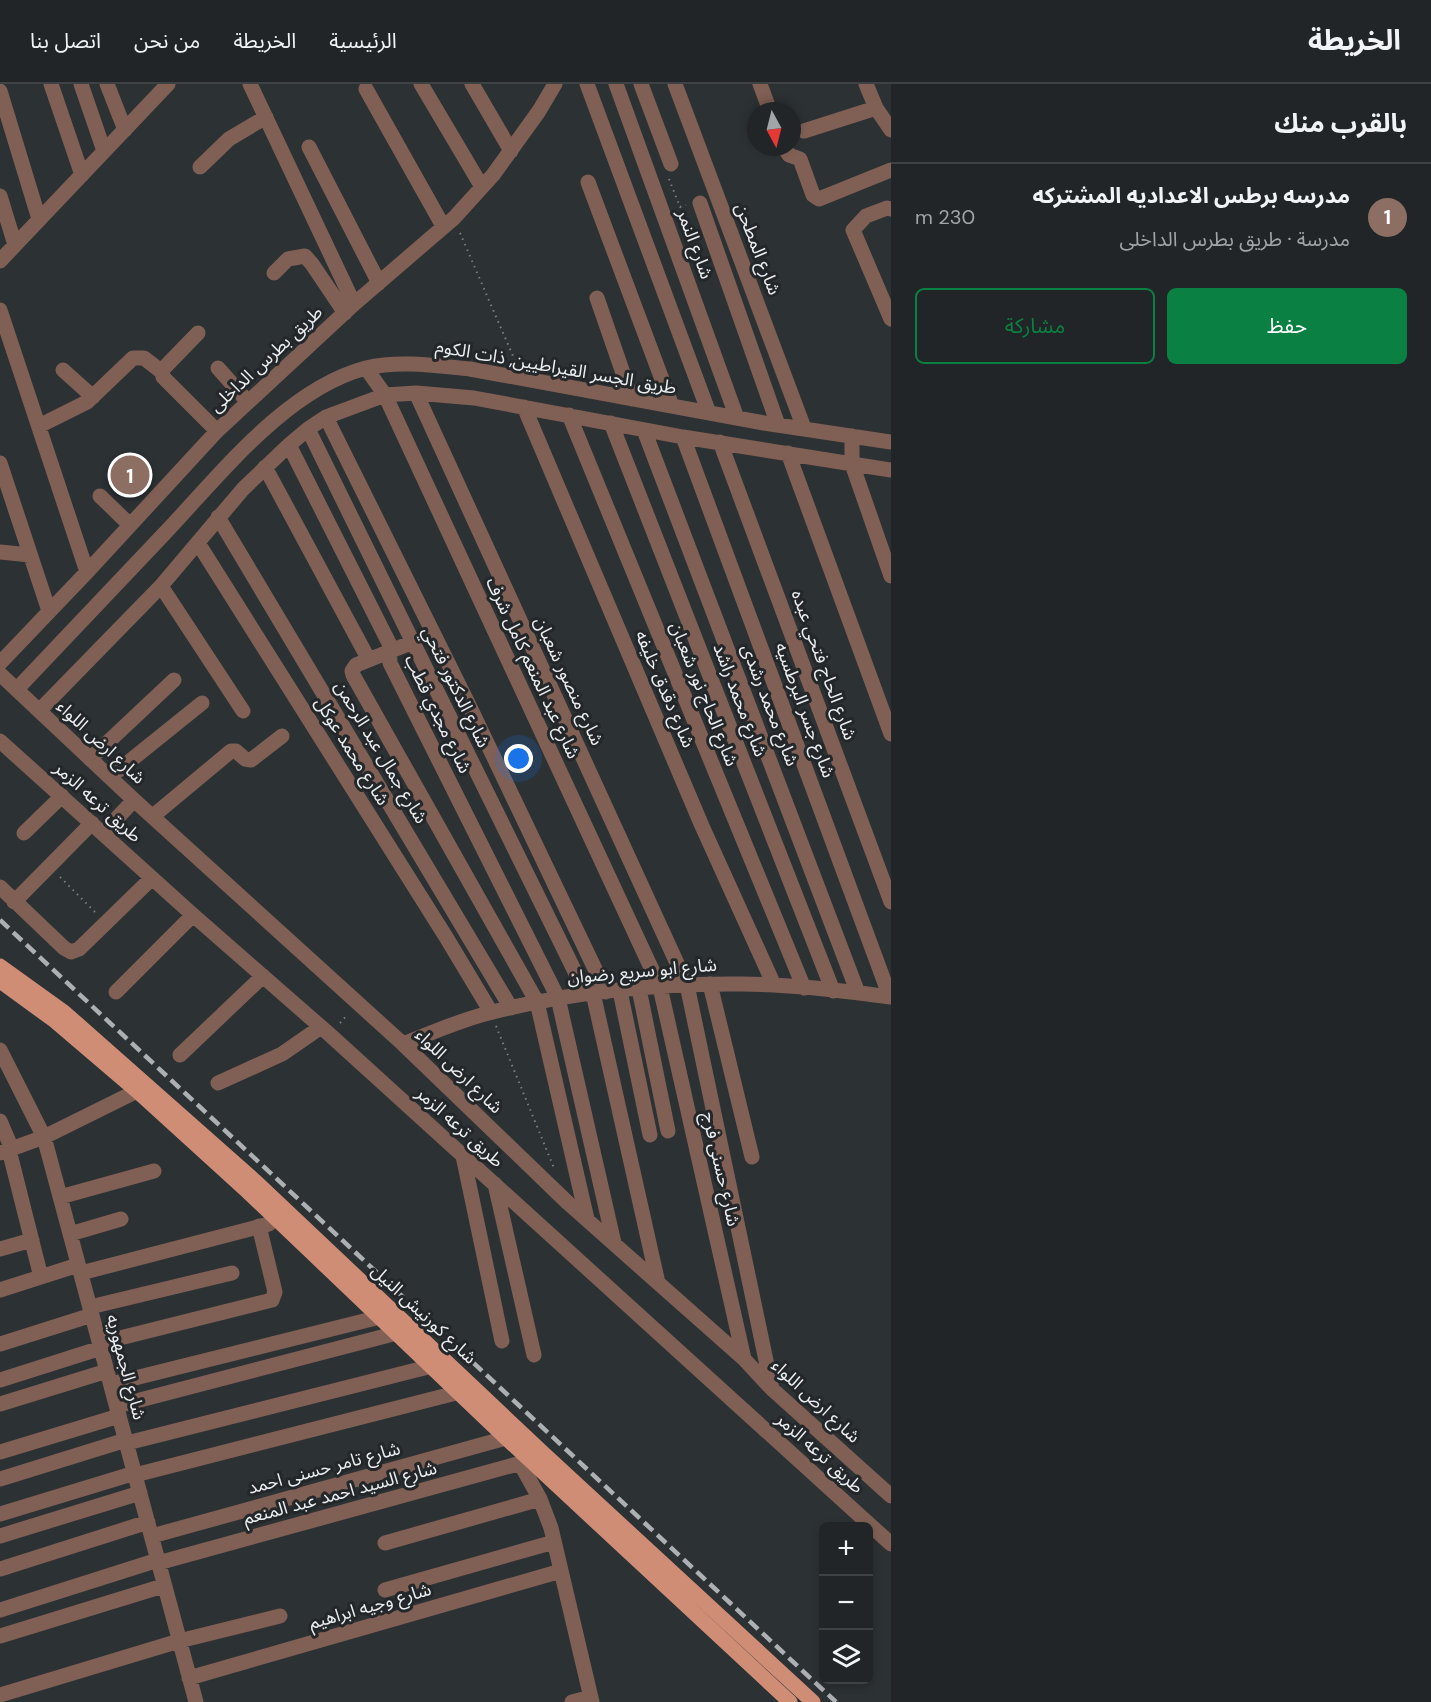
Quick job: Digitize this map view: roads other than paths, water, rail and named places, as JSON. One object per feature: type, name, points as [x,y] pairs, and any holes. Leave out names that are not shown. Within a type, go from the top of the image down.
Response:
[{"type":"main road","name":"شارع كورنيش النيل","points":[[0,966],[64,1012],[255,1181],[534,1445],[813,1702]]},
{"type":"main road","name":"شارع كورنيش النيل","points":[[0,981],[55,1021],[137,1091],[280,1221],[460,1392],[506,1438],[526,1462],[790,1702]]},
{"type":"street","points":[[51,84],[82,175]]},
{"type":"street","points":[[81,84],[104,151]]},
{"type":"street","points":[[107,84],[125,130]]},
{"type":"street","points":[[0,261],[168,84]]},
{"type":"street","points":[[250,84],[350,309]]},
{"type":"street","points":[[421,84],[482,187]]},
{"type":"street","points":[[472,84],[511,151]]},
{"type":"street","points":[[587,84],[708,413]]},
{"type":"street","name":"شارع النمر","points":[[616,84],[737,418]]},
{"type":"street","points":[[641,84],[671,164]]},
{"type":"street","name":"شارع المطحن","points":[[675,84],[804,428]]},
{"type":"street","points":[[760,84],[767,102]]},
{"type":"street","points":[[866,84],[876,108],[891,130]]},
{"type":"street","name":"طريق بطرس الداخلى","points":[[0,663],[217,431],[448,222],[482,187],[511,151],[550,87]]},
{"type":"street","points":[[366,89],[448,222]]},
{"type":"street","points":[[0,91],[39,219]]},
{"type":"street","points":[[804,131],[876,108]]},
{"type":"street","points":[[200,167],[229,139],[266,117]]},
{"type":"street","points":[[309,147],[379,283]]},
{"type":"street","points":[[792,156],[800,159],[813,195],[817,198],[891,170]]},
{"type":"street","points":[[588,182],[672,406]]},
{"type":"street","points":[[0,196],[15,245]]},
{"type":"street","points":[[700,202],[771,424],[764,449]]},
{"type":"street","points":[[891,209],[887,208],[866,216],[853,230],[891,319]]},
{"type":"street","points":[[274,273],[288,259],[304,256],[350,309]]},
{"type":"street","points":[[597,298],[632,399]]},
{"type":"street","points":[[0,310],[87,572]]},
{"type":"street","points":[[162,372],[198,333]]},
{"type":"street","points":[[39,426],[93,397],[133,358],[144,358],[162,372],[164,377],[217,431]]},
{"type":"street","name":"طريق الجسر القيراطيين, ذات الكوم","points":[[5,682],[250,444],[300,399],[329,382],[366,368],[421,364],[471,369],[771,424],[891,442]]},
{"type":"street","points":[[218,368],[248,402]]},
{"type":"street","name":"شارع عبد المنعم كامل شرف","points":[[366,368],[385,395],[660,987]]},
{"type":"street","points":[[471,369],[474,398]]},
{"type":"street","points":[[63,370],[93,397]]},
{"type":"street","points":[[39,711],[161,586],[218,517],[289,445],[326,417],[385,395],[416,393],[474,398],[683,437],[891,470]]},
{"type":"street","name":"شارع منصور شعبان","points":[[416,393],[687,985],[772,1389]]},
{"type":"street","name":"شارع دقدق خليفه","points":[[524,407],[702,826],[774,985]]},
{"type":"street","name":"شارع الحاج نور شعبان","points":[[569,416],[804,988]]},
{"type":"street","points":[[326,417],[472,712],[601,993],[650,1135]]},
{"type":"street","name":"شارع محمد راشد","points":[[611,423],[833,991]]},
{"type":"street","name":"شارع الدكتور فتحي","points":[[308,429],[413,642],[601,993]]},
{"type":"street","name":"شارع محمد رشدى","points":[[644,430],[858,993]]},
{"type":"street","points":[[852,436],[852,464],[891,576]]},
{"type":"street","name":"شارع جسر البرطسيه","points":[[683,437],[891,997]]},
{"type":"street","name":"شارع الحاج فتحي عبده","points":[[720,442],[891,902]]},
{"type":"street","name":"شارع مجدي قطب","points":[[289,445],[389,643],[390,663],[558,998],[614,1243]]},
{"type":"street","points":[[788,453],[891,734]]},
{"type":"street","points":[[0,463],[49,612]]},
{"type":"street","points":[[265,467],[369,660]]},
{"type":"street","points":[[100,496],[130,525]]},
{"type":"street","name":"شارع جمال عبد الرحمن","points":[[218,517],[511,1008]]},
{"type":"street","name":"شارع محمد عوكل","points":[[198,543],[491,1012]]},
{"type":"street","points":[[0,552],[30,555]]},
{"type":"street","points":[[161,586],[243,711]]},
{"type":"street","points":[[413,642],[354,667],[353,675],[537,1002],[587,1219]]},
{"type":"street","points":[[90,759],[174,680]]},
{"type":"street","name":"شارع ارض اللواء","points":[[5,682],[403,1044],[587,1219],[744,1359],[772,1389],[891,1496]]},
{"type":"street","points":[[110,777],[202,703]]},
{"type":"street","points":[[153,816],[231,751],[236,751],[245,759],[251,760],[282,736]]},
{"type":"street","name":"طريق ترعه الزمر","points":[[0,741],[325,1030],[891,1544]]},
{"type":"street","points":[[24,833],[62,796]]},
{"type":"street","points":[[14,902],[49,867],[134,800]]},
{"type":"street","points":[[0,887],[66,950],[71,952],[79,949],[152,878]]},
{"type":"street","points":[[116,992],[194,915]]},
{"type":"street","points":[[180,1055],[263,976]]},
{"type":"street","points":[[710,984],[752,1157]]},
{"type":"street","name":"شارع ابو سريع رضوان","points":[[403,1044],[491,1012],[558,998],[639,989],[710,984],[774,985],[891,997]]},
{"type":"street","name":"شارع حسنى فرج","points":[[660,987],[744,1359]]},
{"type":"street","points":[[639,989],[668,1131]]},
{"type":"street","points":[[601,993],[626,1139],[658,1282]]},
{"type":"street","points":[[218,1083],[282,1054],[325,1030]]},
{"type":"street","name":"شارع الجمهوريه","points":[[0,1050],[44,1137],[196,1702]]},
{"type":"street","points":[[7,1150],[44,1137],[137,1091]]},
{"type":"street","points":[[0,1121],[41,1277]]},
{"type":"street","points":[[626,1139],[691,1127]]},
{"type":"street","points":[[463,1156],[502,1341]]},
{"type":"street","points":[[60,1197],[154,1171]]},
{"type":"street","points":[[495,1185],[534,1355]]},
{"type":"street","points":[[70,1234],[121,1219]]},
{"type":"street","points":[[0,1290],[41,1277],[280,1221]]},
{"type":"street","points":[[0,1380],[100,1346],[272,1300],[275,1292],[259,1226]]},
{"type":"street","points":[[0,1249],[32,1240]]},
{"type":"street","points":[[0,1344],[91,1311],[232,1273]]},
{"type":"street","points":[[0,1404],[380,1317]]},
{"type":"street","points":[[0,1452],[118,1411],[397,1333]]},
{"type":"street","points":[[0,1479],[126,1442],[432,1366]]},
{"type":"street","points":[[0,1514],[135,1474],[460,1392]]},
{"type":"street","name":"شارع تامر حسنى احمد","points":[[0,1569],[506,1438]]},
{"type":"street","points":[[526,1462],[554,1542],[591,1699],[572,1702]]},
{"type":"street","name":"شارع السيد احمد عبد المنعم","points":[[0,1610],[158,1562],[526,1462]]},
{"type":"street","points":[[0,1536],[140,1492]]},
{"type":"street","points":[[385,1543],[540,1499]]},
{"type":"street","points":[[385,1590],[554,1542]]},
{"type":"street","name":"شارع وجيه ابراهيم","points":[[189,1678],[561,1571]]},
{"type":"street","points":[[0,1636],[163,1586]]},
{"type":"street","points":[[0,1695],[179,1641],[280,1616]]},
{"type":"railway","points":[[0,920],[836,1702]]},
{"type":"place","name":"مدرسه برطس الاعداديه المشتركه","points":[[130,475]]}]
